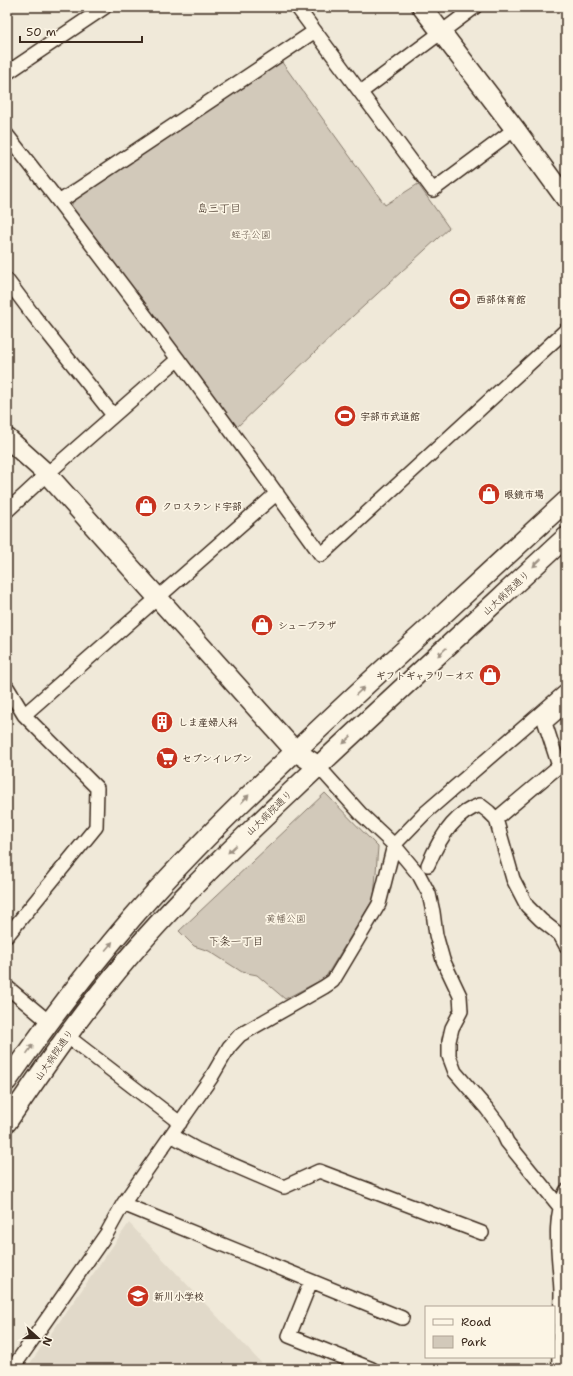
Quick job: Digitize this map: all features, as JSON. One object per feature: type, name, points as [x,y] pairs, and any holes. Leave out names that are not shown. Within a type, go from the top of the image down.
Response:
[{"type":"street","points":[[7,73],[105,7]]},
{"type":"street","points":[[297,7],[433,190],[516,128]]},
{"type":"street","points":[[422,7],[516,128],[566,199]]},
{"type":"street","points":[[361,92],[475,7]]},
{"type":"street","points":[[59,202],[315,31]]},
{"type":"street","points":[[7,135],[178,359],[321,555],[566,330]]},
{"type":"street","points":[[7,280],[113,415]]},
{"type":"street","points":[[7,511],[113,415],[178,359]]},
{"type":"street","points":[[7,438],[47,474],[295,751],[318,766],[361,814],[394,844],[420,875],[429,894],[436,935],[443,960],[460,996],[461,1011],[452,1028],[449,1041],[449,1056],[455,1072],[487,1109],[499,1125],[507,1142],[559,1206]]},
{"type":"street","points":[[24,715],[277,493]]},
{"type":"street","points":[[7,1080],[49,1022],[102,954],[176,870],[243,801],[295,751],[566,501]]},
{"type":"street","name":"山大病院通り","points":[[7,1122],[67,1036],[110,980],[161,922],[216,864],[318,766],[566,537]]},
{"type":"street","points":[[7,687],[24,715],[97,788],[96,827],[7,936]]},
{"type":"street","points":[[12,1369],[107,1233],[123,1204],[211,1078],[229,1047],[240,1035],[324,988],[333,981],[379,904],[394,844],[425,813],[566,691]]},
{"type":"street","points":[[496,819],[559,766],[545,723],[566,705]]},
{"type":"street","points":[[428,865],[435,847],[445,831],[470,808],[480,805],[496,819],[513,879],[527,906],[541,920],[564,937]]},
{"type":"street","points":[[7,987],[49,1022]]},
{"type":"street","points":[[67,1036],[180,1123]]},
{"type":"street","points":[[171,1135],[196,1149],[284,1187],[319,1171],[482,1233]]},
{"type":"street","points":[[559,1369],[561,1293],[558,1225],[559,1206],[566,1191]]},
{"type":"street","points":[[123,1204],[402,1318]]},
{"type":"street","points":[[310,1281],[289,1336],[372,1369]]},
{"type":"shaded area","name":"新川小学校","points":[[129,1223],[267,1369],[26,1369]]},
{"type":"green space","name":"蛭子公園","points":[[281,61],[385,205],[418,184],[449,228],[341,327],[237,427],[71,207],[74,199],[120,170]]},
{"type":"green space","name":"黄幡公園","points":[[325,793],[378,847],[374,898],[325,978],[285,999],[257,975],[242,972],[209,951],[194,946],[179,931]]},
{"type":"place","name":"西部体育館","points":[[460,299]]},
{"type":"place","name":"宇部市武道館","points":[[345,416]]},
{"type":"place","name":"眼鏡市場","points":[[489,494]]},
{"type":"place","name":"クロスランド宇部","points":[[146,506]]},
{"type":"place","name":"シュープラザ","points":[[262,625]]},
{"type":"place","name":"ギフトギャラリーオズ","points":[[490,675]]},
{"type":"place","name":"しま産婦人科","points":[[162,722]]},
{"type":"place","name":"セブンイレブン","points":[[167,758]]},
{"type":"place","name":"新川小学校","points":[[138,1296]]},
{"type":"district","name":"島三丁目","points":[[219,208]]},
{"type":"district","name":"下条一丁目","points":[[236,941]]}]
